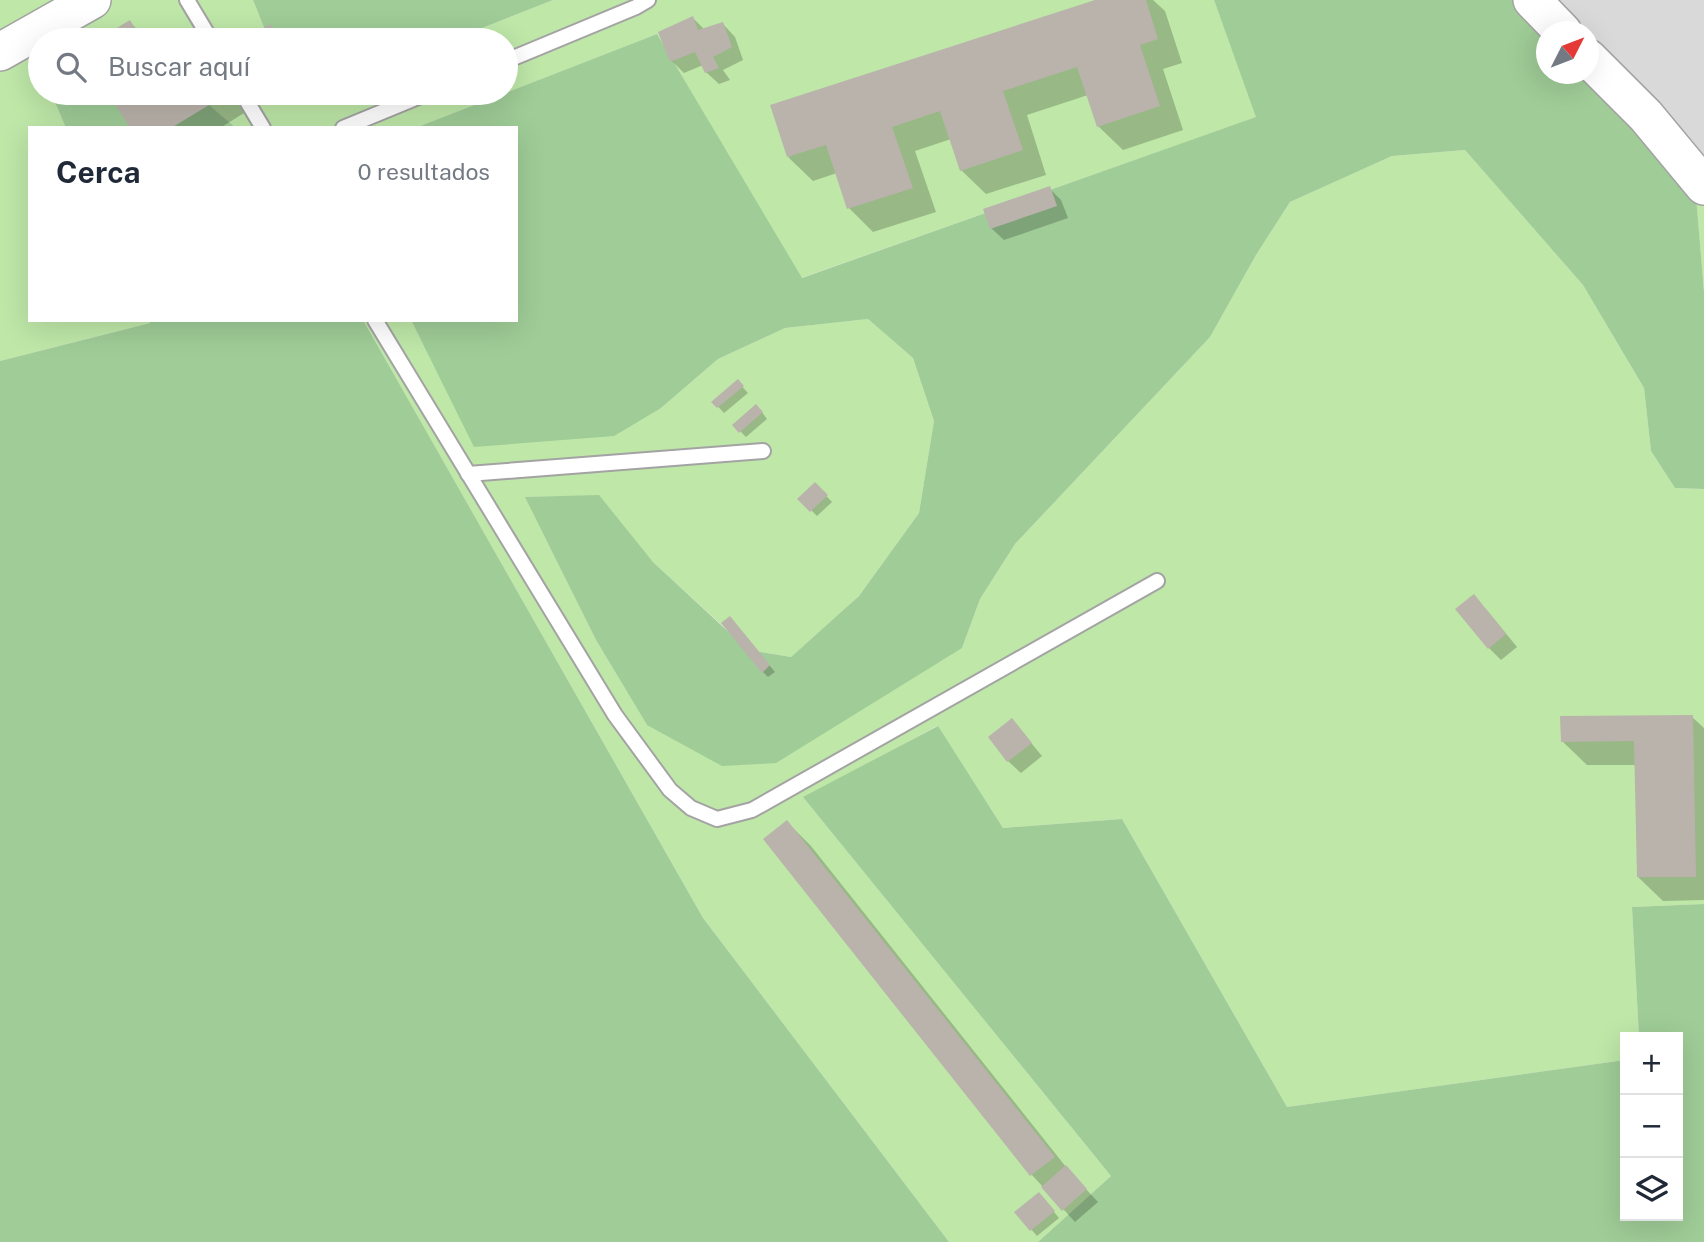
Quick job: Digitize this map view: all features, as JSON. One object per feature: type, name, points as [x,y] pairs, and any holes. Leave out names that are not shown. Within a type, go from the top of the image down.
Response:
[{"type":"street","points":[[42,28],[92,0]]},
{"type":"street","points":[[1532,0],[1552,21]]},
{"type":"street","points":[[0,52],[28,36]]},
{"type":"street","points":[[1599,69],[1646,116],[1704,187]]},
{"type":"lane","points":[[187,0],[204,28]]},
{"type":"lane","points":[[518,56],[648,0]]},
{"type":"lane","points":[[249,105],[261,126]]},
{"type":"lane","points":[[348,126],[399,105]]},
{"type":"lane","points":[[376,322],[615,715],[670,790],[691,808],[717,818],[752,810],[1157,581]]},
{"type":"lane","points":[[468,474],[763,452]]},
{"type":"shaded area","points":[[1522,0],[1704,0],[1704,179],[1599,80],[1599,21],[1542,21]]},
{"type":"green space","points":[[0,0],[253,0],[264,28],[28,28],[28,105],[56,105],[65,126],[28,126],[28,322],[150,323],[0,361]]},
{"type":"green space","points":[[253,0],[553,0],[482,28],[264,28]]},
{"type":"green space","points":[[553,0],[1214,0],[1257,117],[801,278],[657,34],[518,88],[518,28],[482,28]]},
{"type":"green space","points":[[1214,0],[1522,0],[1538,21],[1536,84],[1598,84],[1695,184],[1704,292],[1704,489],[1675,488],[1651,451],[1644,388],[1583,285],[1465,150],[1392,156],[1290,202],[1256,255],[1210,337],[1015,544],[980,599],[962,648],[776,763],[722,766],[647,725],[596,640],[525,497],[599,495],[653,562],[748,650],[791,657],[859,596],[919,513],[934,421],[913,358],[868,319],[785,328],[718,359],[661,408],[614,436],[474,447],[412,322],[518,322],[518,126],[420,126],[474,105],[518,105],[518,88],[657,34],[802,278],[1256,117]]},
{"type":"green space","points":[[56,105],[209,105],[234,126],[65,126]]},
{"type":"green space","points":[[209,105],[474,105],[420,126],[234,126]]},
{"type":"green space","points":[[1465,150],[1583,285],[1644,388],[1651,451],[1675,488],[1704,489],[1704,904],[1632,907],[1639,1032],[1620,1032],[1620,1061],[1287,1107],[1122,819],[1003,828],[937,726],[804,798],[1111,1176],[1038,1242],[949,1242],[703,918],[364,322],[412,322],[475,447],[661,408],[718,359],[785,328],[868,319],[913,358],[934,421],[919,513],[859,596],[791,657],[749,650],[653,562],[599,496],[526,497],[596,640],[647,725],[962,648],[980,599],[1015,544],[1210,337],[1256,255],[1290,202],[1392,156]]},
{"type":"green space","points":[[1704,179],[1704,292],[1695,184]]},
{"type":"green space","points":[[364,322],[703,918],[949,1242],[0,1242],[0,361],[150,323]]},
{"type":"green space","points":[[938,726],[1003,828],[1122,819],[1287,1107],[1620,1061],[1620,1221],[1683,1221],[1683,1032],[1639,1032],[1632,907],[1704,904],[1704,1242],[1038,1242],[1111,1176],[803,797]]},
{"type":"building","points":[[1095,0],[1146,0],[1158,39],[1140,45],[1160,106],[1097,127],[1077,67],[1003,91],[1023,150],[960,171],[940,111],[892,127],[913,188],[847,209],[826,145],[787,157],[770,105]]},
{"type":"building","points":[[693,16],[698,30],[723,22],[732,47],[713,57],[719,68],[705,73],[695,52],[670,62],[658,32]]},
{"type":"building","points":[[130,20],[135,28],[117,28]]},
{"type":"building","points":[[116,105],[209,105],[174,126],[129,126]]},
{"type":"building","points":[[1050,186],[1057,206],[990,229],[983,209]]},
{"type":"building","points":[[738,379],[744,386],[717,408],[711,402]]},
{"type":"building","points":[[756,404],[763,412],[739,433],[732,425]]},
{"type":"building","points":[[815,482],[828,495],[810,512],[797,499]]},
{"type":"building","points":[[1474,594],[1506,634],[1488,649],[1455,609]]},
{"type":"building","points":[[730,616],[770,665],[762,673],[721,623]]},
{"type":"building","points":[[1693,715],[1696,877],[1637,877],[1634,741],[1561,742],[1560,716]]},
{"type":"building","points":[[1012,718],[1032,743],[1007,762],[988,737]]},
{"type":"building","points":[[787,820],[1055,1157],[1030,1176],[763,839]]},
{"type":"building","points":[[1066,1165],[1087,1189],[1062,1211],[1041,1187]]},
{"type":"building","points":[[1039,1192],[1055,1211],[1030,1231],[1014,1212]]}]
